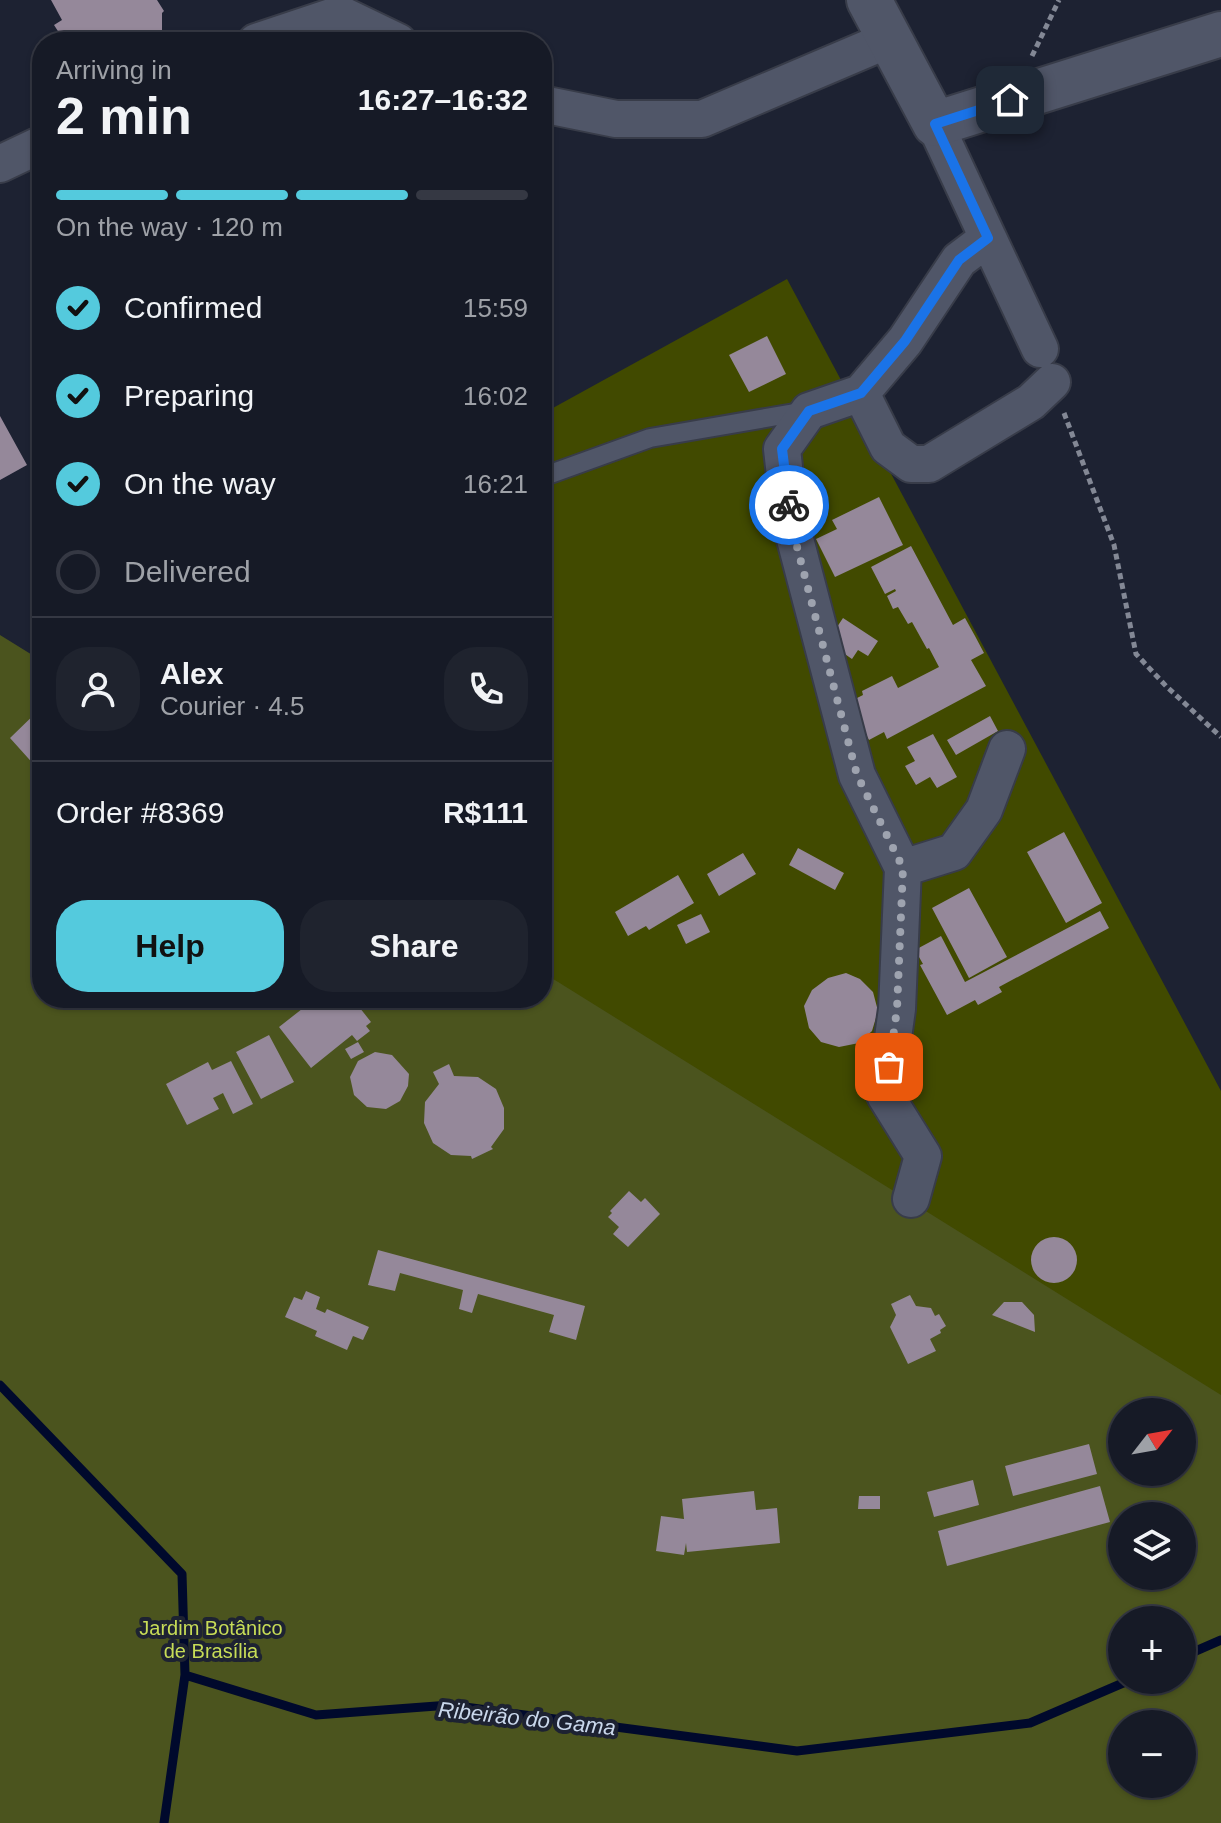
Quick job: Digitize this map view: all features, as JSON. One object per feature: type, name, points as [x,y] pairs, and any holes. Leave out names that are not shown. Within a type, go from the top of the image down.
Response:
[{"type":"street","points":[[861,393],[888,447],[911,464],[929,464],[1031,402],[1046,366],[935,124],[869,0]]},
{"type":"street","points":[[286,32],[340,14],[377,32]]},
{"type":"street","points":[[935,124],[1221,34]]},
{"type":"street","points":[[552,106],[616,119],[702,119],[890,39]]},
{"type":"street","points":[[0,164],[32,149]]},
{"type":"street","points":[[911,1199],[923,1156],[885,1095],[897,1009],[903,868],[857,775],[790,520],[782,449],[809,411],[861,393],[905,341],[959,260],[988,238]]},
{"type":"street","points":[[903,868],[954,852],[984,810],[1007,749]]},
{"type":"lane","points":[[552,473],[650,438],[809,411]]},
{"type":"path","points":[[1046,366],[1114,545],[1136,654],[1221,737]]},
{"type":"green space","name":"Jardim Botânico de Brasília","points":[[787,279],[1221,1091],[1221,1823],[0,1823],[0,1434],[530,1008],[552,1008],[552,408]]},
{"type":"green space","name":"Jardim Botânico de Brasília","points":[[0,635],[32,655],[32,1008],[552,1008],[552,978],[1221,1395],[1221,1823],[0,1823]]},
{"type":"building","points":[[51,0],[157,0],[164,11],[162,32],[59,32],[54,25],[62,20]]},
{"type":"building","points":[[767,336],[786,374],[749,392],[729,355]]},
{"type":"building","points":[[0,416],[27,465],[0,480]]},
{"type":"building","points":[[879,497],[903,545],[835,577],[816,539],[837,529],[832,520]]},
{"type":"building","points":[[911,546],[953,625],[965,618],[975,636],[984,653],[971,660],[986,686],[887,739],[884,732],[869,740],[849,702],[863,695],[862,691],[892,676],[898,688],[939,667],[912,622],[908,624],[898,607],[893,609],[887,596],[895,589],[885,594],[871,567]]},
{"type":"building","points":[[843,618],[878,641],[868,656],[858,650],[852,659],[836,648],[842,639],[833,633]]},
{"type":"building","points":[[990,716],[998,731],[956,755],[947,740]]},
{"type":"building","points":[[32,717],[32,762],[10,738]]},
{"type":"building","points":[[933,734],[957,777],[937,788],[930,777],[916,785],[905,766],[915,761],[907,747]]},
{"type":"building","points":[[1064,832],[1102,903],[1066,923],[1027,852]]},
{"type":"building","points":[[798,848],[844,873],[835,890],[789,865]]},
{"type":"building","points":[[743,853],[756,874],[719,896],[707,874]]},
{"type":"building","points":[[678,875],[694,903],[649,930],[646,926],[628,936],[615,912]]},
{"type":"building","points":[[969,888],[1007,957],[969,978],[932,908]]},
{"type":"building","points":[[1100,911],[1109,928],[999,987],[1002,992],[978,1005],[975,1000],[947,1015],[915,950],[941,936],[965,982]]},
{"type":"building","points":[[701,914],[710,932],[686,944],[677,925]]},
{"type":"building","points":[[846,973],[860,979],[873,992],[878,1011],[872,1031],[859,1043],[839,1047],[821,1042],[809,1028],[804,1006],[812,990],[828,978]]},
{"type":"building","points":[[303,1008],[360,1008],[371,1022],[366,1026],[370,1031],[357,1041],[352,1035],[311,1068],[279,1027]]},
{"type":"building","points":[[269,1035],[294,1082],[261,1099],[236,1052]]},
{"type":"building","points":[[358,1042],[364,1052],[351,1059],[345,1049]]},
{"type":"building","points":[[375,1052],[392,1055],[409,1074],[408,1086],[400,1101],[386,1109],[367,1107],[354,1095],[350,1077],[358,1061]]},
{"type":"building","points":[[231,1061],[253,1104],[233,1114],[223,1093],[213,1098],[219,1109],[187,1125],[166,1084],[208,1062],[212,1070]]},
{"type":"building","points":[[449,1064],[454,1076],[478,1077],[496,1089],[504,1108],[504,1129],[491,1147],[493,1149],[472,1159],[471,1156],[451,1155],[433,1143],[424,1123],[425,1102],[439,1084],[433,1072]]},
{"type":"building","points":[[629,1191],[641,1202],[645,1198],[660,1214],[628,1247],[613,1234],[619,1227],[608,1217]]},
{"type":"building","points":[[1054,1237],[1071,1243],[1077,1260],[1071,1277],[1054,1283],[1037,1277],[1031,1260],[1037,1243]]},
{"type":"building","points":[[378,1250],[585,1306],[576,1340],[549,1332],[554,1315],[478,1294],[472,1313],[459,1309],[463,1290],[400,1273],[395,1291],[368,1285]]},
{"type":"building","points":[[306,1291],[320,1297],[316,1309],[325,1313],[327,1309],[369,1327],[363,1340],[353,1336],[347,1350],[315,1336],[317,1331],[285,1317],[294,1297],[302,1300]]},
{"type":"building","points":[[910,1295],[916,1306],[931,1308],[935,1316],[939,1314],[946,1326],[930,1339],[936,1351],[908,1364],[890,1327],[896,1315],[891,1304]]},
{"type":"building","points":[[1004,1302],[1022,1302],[1034,1315],[1035,1332],[992,1315]]},
{"type":"building","points":[[1089,1444],[1097,1474],[1013,1496],[1005,1466]]},
{"type":"building","points":[[973,1480],[979,1505],[934,1517],[927,1492]]},
{"type":"building","points":[[1100,1486],[1108,1515],[1108,1523],[947,1566],[938,1531]]},
{"type":"building","points":[[754,1491],[756,1510],[777,1508],[780,1543],[687,1552],[686,1543],[684,1555],[656,1551],[661,1516],[684,1519],[682,1499]]},
{"type":"building","points":[[859,1496],[880,1496],[880,1509],[858,1509]]},
{"type":"waterway","name":"Ribeirão do Gama","points":[[0,1385],[182,1574],[185,1675],[164,1823]]},
{"type":"waterway","name":"Ribeirão do Gama","points":[[1196,1651],[1221,1640]]},
{"type":"waterway","name":"Ribeirão do Gama","points":[[185,1675],[316,1715],[450,1705],[797,1751],[1030,1723],[1108,1689]]},
{"type":"way so far","points":[[789,505],[790,520],[857,775],[903,868],[897,1009],[889,1067]]},
{"type":"route","points":[[789,505],[782,449],[809,411],[861,393],[905,341],[959,260],[988,238],[935,124],[1010,100]]}]
